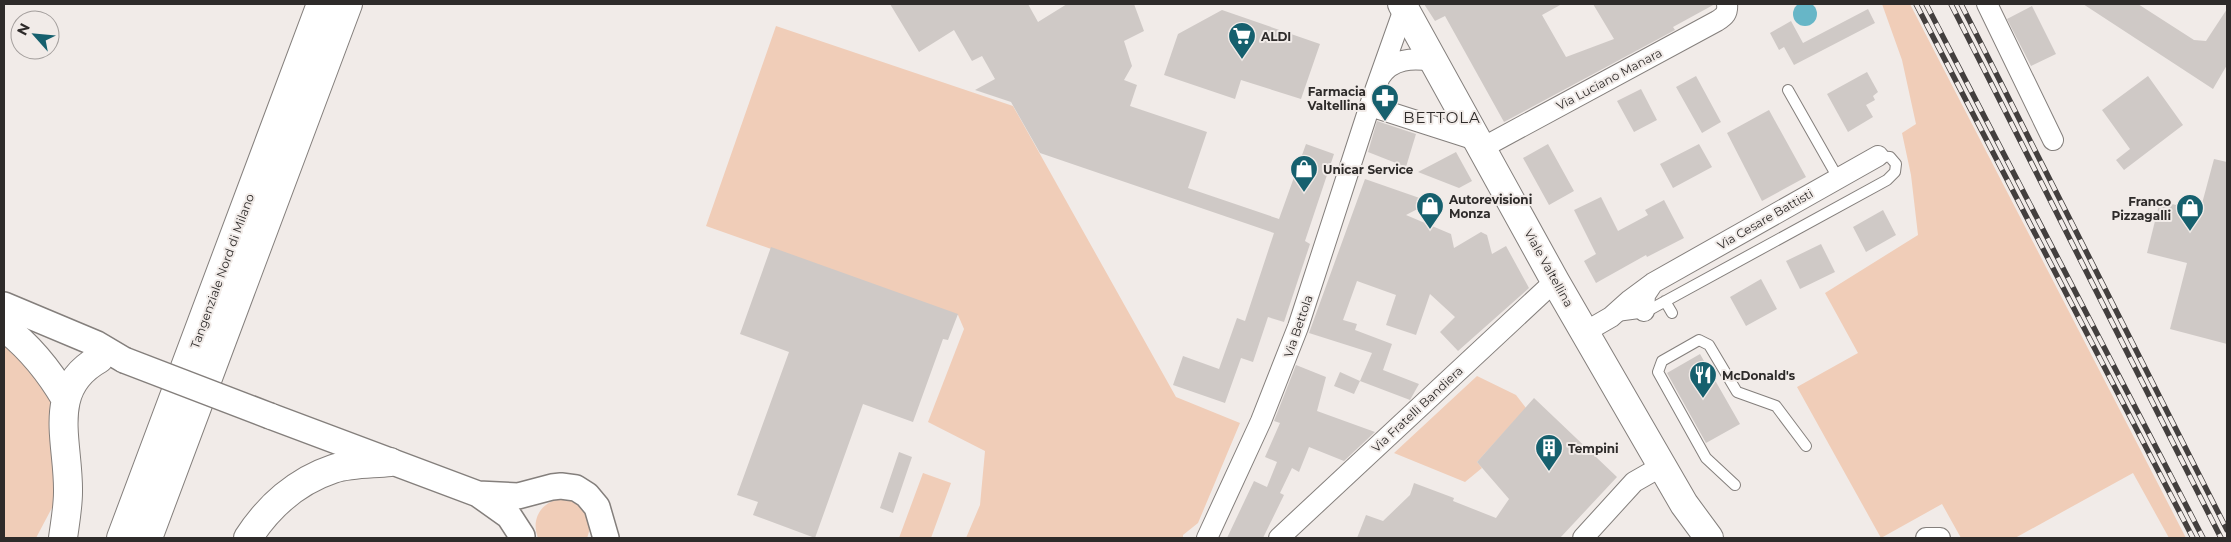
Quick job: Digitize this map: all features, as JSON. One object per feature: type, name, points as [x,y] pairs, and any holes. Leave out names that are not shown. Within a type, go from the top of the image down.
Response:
[{"type":"main road","name":"Tangenziale Nord di Milano","points":[[121,538],[321,4]]},
{"type":"main road","name":"Tangenziale Nord di Milano","points":[[148,538],[348,4]]},
{"type":"main road","name":"Viale Valtellina","points":[[1403,6],[1555,281],[1684,504],[1709,538]]},
{"type":"main road","points":[[4,327],[23,342],[40,360],[65,398]]},
{"type":"main road","points":[[63,538],[68,492],[64,422],[65,398],[78,374],[112,360]]},
{"type":"main road","points":[[248,538],[268,511],[286,494],[311,479],[334,469],[390,462]]},
{"type":"main road","name":"Viale Valtellina","points":[[1684,504],[1694,538]]},
{"type":"street","name":"Via Luciano Manara","points":[[1480,145],[1717,21],[1725,16],[1728,11],[1728,4]]},
{"type":"street","points":[[1987,4],[2053,140]]},
{"type":"street","name":"Via Bettola","points":[[1208,538],[1261,421],[1298,327],[1403,6]]},
{"type":"street","points":[[1380,77],[1389,66],[1397,62],[1416,59],[1433,61]]},
{"type":"street","points":[[1370,106],[1480,145]]},
{"type":"street","name":"Via Cesare Battisti","points":[[1585,332],[1611,317],[1653,283],[1878,156]]},
{"type":"street","name":"Via Fratelli Bandiera","points":[[1279,538],[1555,281]]},
{"type":"street","points":[[1644,311],[1645,295],[1653,283]]},
{"type":"street","points":[[4,305],[97,344],[112,360]]},
{"type":"street","points":[[4,315],[112,360],[270,416],[478,494],[509,516],[522,537]]},
{"type":"street","points":[[1587,537],[1634,482],[1662,466]]},
{"type":"street","points":[[478,494],[518,496],[561,486],[582,491],[597,507],[602,534]]},
{"type":"street","points":[[522,537],[521,527],[524,509],[529,501],[543,490]]},
{"type":"street","points":[[1926,538],[1940,538]]},
{"type":"lane","points":[[1788,90],[1838,178]]},
{"type":"lane","points":[[1611,317],[1644,311],[1665,301],[1886,180],[1895,172],[1896,164],[1890,157],[1878,156]]},
{"type":"lane","points":[[1665,301],[1672,313]]},
{"type":"lane","points":[[1735,485],[1726,479],[1706,458],[1658,372],[1662,361],[1699,340],[1709,345],[1737,392],[1776,406],[1806,446]]},
{"type":"shaded area","points":[[1882,4],[1910,4],[2186,538],[2169,538],[2133,473],[2015,538],[1961,538],[1942,504],[1881,538],[1797,387],[1858,353],[1825,293],[1918,235],[1911,175],[1902,133],[1916,124],[1902,60]]},
{"type":"shaded area","points":[[776,26],[1013,106],[1176,397],[1240,423],[1198,523],[1183,535],[1183,538],[966,538],[980,505],[985,451],[928,422],[964,329],[958,315],[706,226]]},
{"type":"shaded area","points":[[4,337],[51,394],[54,425],[54,504],[36,538],[4,538]]},
{"type":"shaded area","points":[[1477,376],[1516,395],[1526,408],[1477,462],[1482,468],[1465,482],[1394,453]]},
{"type":"shaded area","points":[[923,473],[951,483],[931,538],[899,538]]},
{"type":"shaded area","points":[[565,498],[578,504],[589,518],[590,524],[587,538],[538,538],[536,523],[540,511],[550,502]]},
{"type":"water","points":[[1805,2],[1810,3],[1816,9],[1816,19],[1810,25],[1805,26],[1800,25],[1794,19],[1793,14],[1794,9],[1800,3]]},
{"type":"building","points":[[890,4],[1028,4],[1038,22],[1067,4],[1134,4],[1144,31],[1124,41],[1132,66],[1124,80],[1137,85],[1130,106],[1207,132],[1188,188],[1279,219],[1306,144],[1334,154],[1305,241],[1310,244],[1284,322],[1268,317],[1253,362],[1241,358],[1225,403],[1173,385],[1183,356],[1219,369],[1237,318],[1245,321],[1274,233],[1040,153],[1011,102],[975,90],[995,79],[982,56],[972,61],[954,30],[919,52]]},
{"type":"building","points":[[1424,4],[1562,4],[1542,15],[1566,57],[1614,39],[1593,4],[1715,4],[1673,27],[1675,30],[1504,122],[1445,16],[1435,21]]},
{"type":"building","points":[[2083,4],[2138,4],[2194,40],[2206,41],[2227,9],[2227,65],[2213,89]]},
{"type":"building","points":[[2032,6],[2056,54],[2031,66],[2007,19]]},
{"type":"building","points":[[1868,9],[1875,23],[1794,65],[1784,47],[1779,50],[1770,33],[1791,21],[1803,43]]},
{"type":"building","name":"ALDI","points":[[1222,10],[1320,44],[1301,99],[1241,80],[1235,99],[1164,75],[1178,34]]},
{"type":"building","points":[[1867,72],[1878,92],[1873,96],[1875,100],[1866,105],[1873,117],[1848,132],[1827,94]]},
{"type":"building","points":[[1696,76],[1721,122],[1702,133],[1676,87]]},
{"type":"building","points":[[2148,76],[2183,125],[2124,170],[2116,160],[2130,149],[2102,110]]},
{"type":"building","points":[[1641,89],[1657,120],[1634,132],[1617,101]]},
{"type":"building","points":[[1769,110],[1806,177],[1762,201],[1727,133]]},
{"type":"building","points":[[1377,121],[1416,134],[1406,167],[1368,152]]},
{"type":"building","points":[[1548,144],[1574,191],[1549,205],[1523,158]]},
{"type":"building","points":[[1699,144],[1712,167],[1673,188],[1660,164]]},
{"type":"building","points":[[1456,152],[1472,181],[1459,188],[1418,172]]},
{"type":"building","name":"Franco Pizzagalli","points":[[2214,159],[2227,162],[2227,344],[2170,329],[2187,263],[2147,253],[2160,201],[2200,211]]},
{"type":"building","points":[[1365,179],[1431,202],[1406,215],[1451,234],[1454,248],[1481,232],[1487,235],[1492,254],[1506,246],[1529,288],[1458,351],[1440,332],[1455,317],[1430,294],[1416,335],[1386,325],[1396,295],[1357,281],[1343,320],[1357,324],[1355,330],[1392,344],[1383,370],[1419,384],[1410,400],[1360,381],[1372,353],[1309,333]]},
{"type":"building","points":[[1601,197],[1618,231],[1648,215],[1645,210],[1664,200],[1684,238],[1647,257],[1646,255],[1596,283],[1584,261],[1596,254],[1574,210]]},
{"type":"building","points":[[1883,210],[1896,235],[1866,252],[1853,227]]},
{"type":"building","points":[[1821,244],[1835,272],[1800,289],[1786,261]]},
{"type":"building","points":[[771,247],[958,314],[948,340],[943,339],[913,422],[863,404],[815,538],[753,515],[758,502],[737,495],[789,352],[740,334]]},
{"type":"building","points":[[1761,279],[1777,309],[1746,326],[1730,297]]},
{"type":"building","name":"McDonald's","points":[[1700,354],[1740,424],[1706,443],[1667,373]]},
{"type":"building","points":[[1296,365],[1326,377],[1317,411],[1375,432],[1344,461],[1309,447],[1299,472],[1292,468],[1280,493],[1284,495],[1263,538],[1227,538],[1254,481],[1267,487],[1277,462],[1265,457],[1280,423],[1274,421]]},
{"type":"building","points":[[1340,372],[1360,381],[1354,394],[1334,386]]},
{"type":"building","name":"Tempini","points":[[1534,398],[1617,477],[1560,538],[1357,538],[1366,515],[1383,521],[1410,495],[1414,483],[1454,498],[1453,501],[1496,518],[1509,499],[1477,462]]},
{"type":"building","points":[[899,452],[912,457],[893,513],[880,508]]},
{"type":"railway","points":[[1916,4],[2193,538]]},
{"type":"railway","points":[[1926,4],[2203,538]]},
{"type":"railway","points":[[1951,4],[2221,538]]},
{"type":"railway","points":[[1961,4],[2227,530]]},
{"type":"place","name":"ALDI","points":[[1242,60]]},
{"type":"place","name":"Farmacia Valtellina","points":[[1385,122]]},
{"type":"place","name":"Unicar Service","points":[[1304,193]]},
{"type":"place","name":"Autorevisioni Monza","points":[[1430,230]]},
{"type":"place","name":"Franco Pizzagalli","points":[[2190,232]]},
{"type":"place","name":"McDonald's","points":[[1703,399]]},
{"type":"place","name":"Tempini","points":[[1549,472]]},
{"type":"district","name":"BETTOLA","points":[[1442,117]]}]
